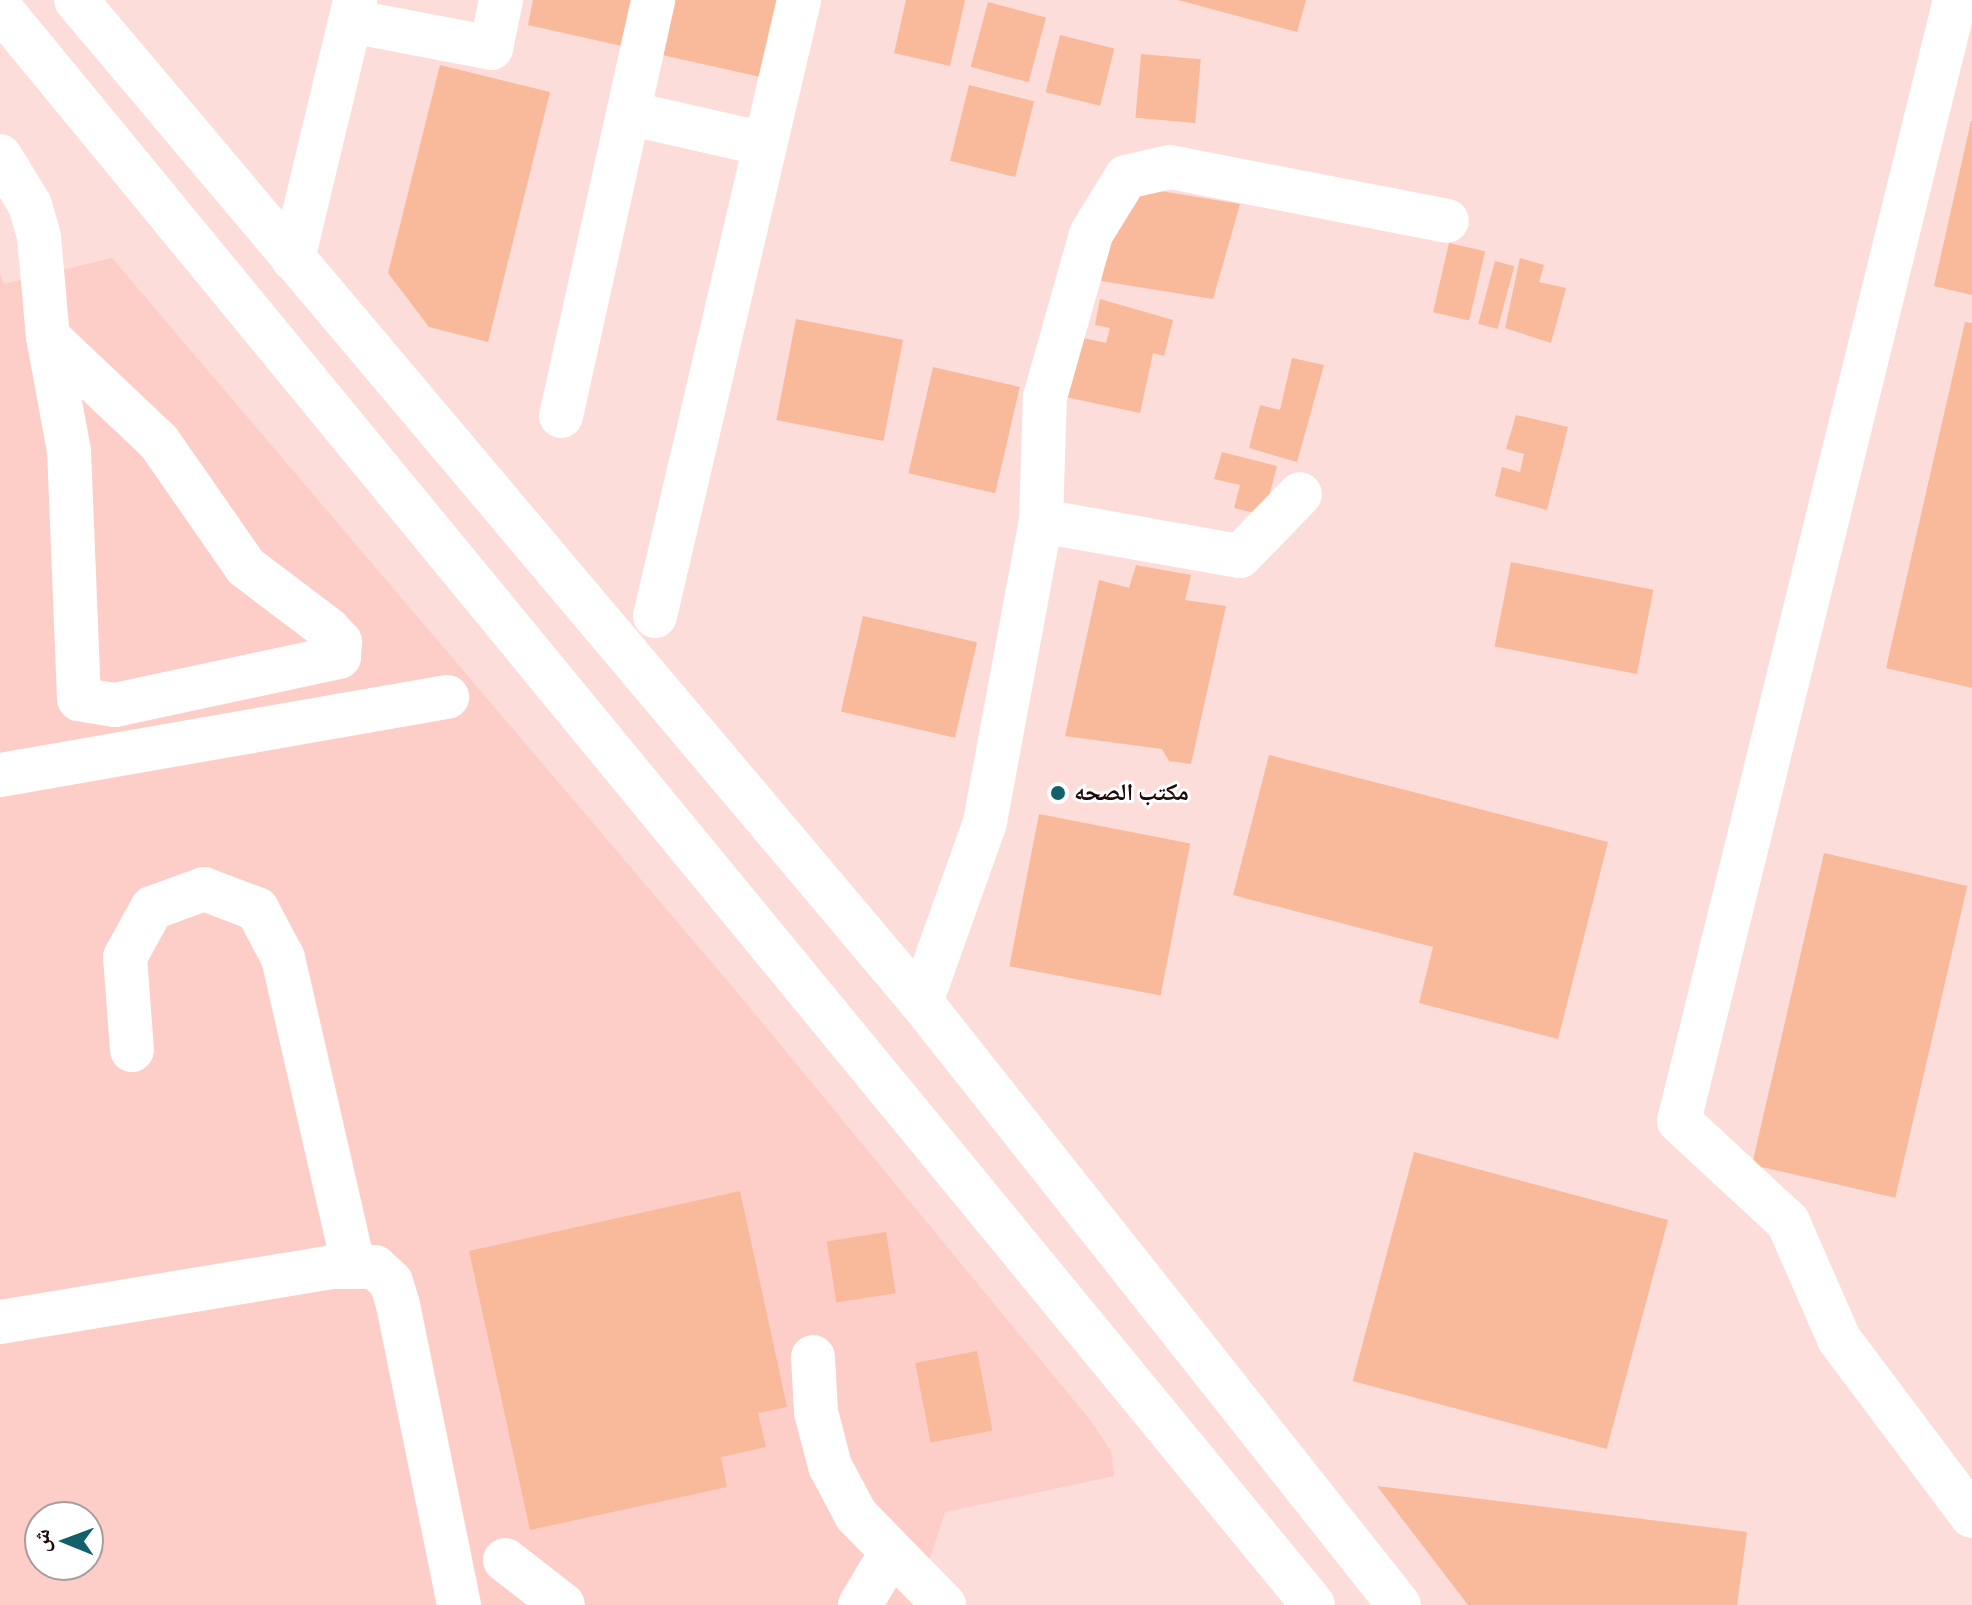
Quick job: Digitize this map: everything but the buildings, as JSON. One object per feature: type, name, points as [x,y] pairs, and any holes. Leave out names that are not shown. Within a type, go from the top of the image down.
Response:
[{"type":"main road","points":[[76,0],[921,1002],[1399,1605]]},
{"type":"main road","points":[[293,259],[353,10],[491,48],[501,0]]},
{"type":"main road","points":[[561,416],[653,0]]},
{"type":"main road","points":[[655,616],[799,0]]},
{"type":"main road","points":[[1955,0],[1679,1121],[1788,1222],[1839,1339],[1972,1516]]},
{"type":"main road","points":[[0,8],[1313,1605]]},
{"type":"main road","points":[[628,113],[765,144]]},
{"type":"main road","points":[[0,156],[30,205],[39,237],[48,337],[69,451],[79,699],[115,705],[339,657],[340,642],[328,629],[246,567],[159,442],[48,337]]},
{"type":"main road","points":[[921,1002],[985,822],[1041,521],[1045,397],[1091,234],[1126,177],[1170,167],[1447,221]]},
{"type":"main road","points":[[1041,521],[1240,556],[1300,494]]},
{"type":"main road","points":[[0,775],[447,697]]},
{"type":"main road","points":[[132,1050],[125,957],[152,908],[204,889],[257,909],[283,958],[353,1264]]},
{"type":"main road","points":[[0,1322],[353,1264],[375,1267],[391,1282],[459,1605]]},
{"type":"main road","points":[[813,1357],[816,1412],[830,1466],[889,1556],[944,1605]]},
{"type":"main road","points":[[860,1605],[889,1556]]},
{"type":"main road","points":[[505,1560],[563,1605]]},
{"type":"shaded area","points":[[112,258],[736,991],[1090,1420],[1111,1451],[1114,1476],[945,1512],[915,1605],[0,1605],[0,274],[4,284]]},
{"type":"place","name":"مكتب الصحه","points":[[1058,793]]}]
